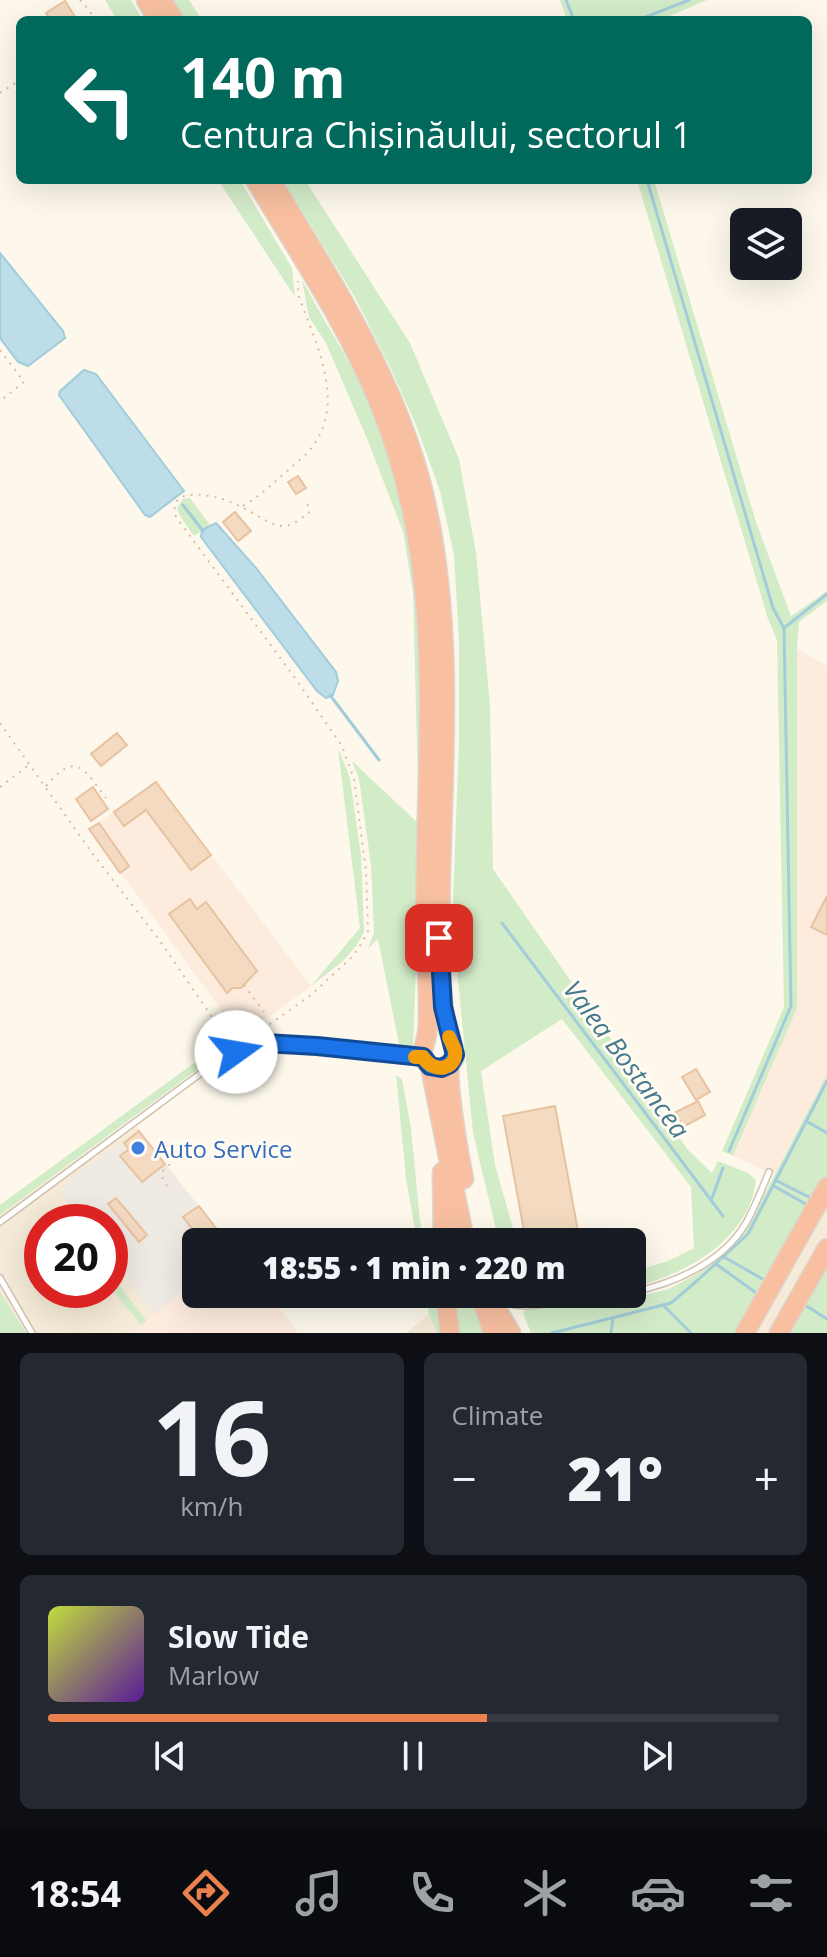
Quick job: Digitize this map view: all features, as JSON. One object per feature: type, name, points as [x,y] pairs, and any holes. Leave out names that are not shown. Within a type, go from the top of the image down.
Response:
[{"type":"highway","points":[[257,184],[347,338],[378,401],[405,482],[420,550],[430,665],[426,1055],[462,1228]]},
{"type":"highway","points":[[273,184],[380,371],[408,441],[428,514],[443,628],[439,938],[443,1007],[455,1055],[450,1064],[451,1090],[460,1160],[474,1228]]},
{"type":"highway","points":[[426,1055],[436,1036],[450,1040]]},
{"type":"highway","points":[[426,1055],[441,1068],[450,1064]]},
{"type":"highway","points":[[439,1121],[443,1228]]},
{"type":"highway","points":[[745,1333],[827,1187]]},
{"type":"highway","points":[[757,1333],[827,1209]]},
{"type":"highway","points":[[779,1333],[827,1248]]},
{"type":"highway","points":[[447,1308],[450,1333]]},
{"type":"highway","points":[[491,1308],[493,1333]]},
{"type":"highway","points":[[494,1308],[502,1333]]},
{"type":"highway","points":[[497,1308],[511,1333]]},
{"type":"lane","points":[[0,1222],[220,1059],[249,1046],[264,1043],[426,1055]]},
{"type":"lane","points":[[646,1290],[677,1278],[729,1245],[745,1224],[769,1172]]},
{"type":"lane","points":[[0,1278],[32,1333]]},
{"type":"path","points":[[80,0],[93,16]]},
{"type":"path","points":[[242,507],[264,493],[308,452],[318,438],[326,415],[329,394],[325,374],[298,294],[297,281],[302,260]]},
{"type":"path","points":[[0,350],[24,382],[0,401]]},
{"type":"path","points":[[263,1029],[311,995],[352,957],[368,931],[366,871],[354,779],[342,746],[176,517],[173,508],[175,501],[183,496],[220,497],[284,527],[309,513],[305,501]]},
{"type":"path","points":[[0,723],[92,853],[160,941],[236,1052]]},
{"type":"path","points":[[0,787],[30,764]]},
{"type":"path","points":[[45,787],[55,775],[74,765],[83,769],[106,798]]},
{"type":"path","points":[[244,985],[264,1012]]},
{"type":"path","points":[[167,1186],[162,1177],[163,1171],[173,1161]]},
{"type":"shaded area","points":[[797,649],[827,666],[827,1074],[774,1175],[733,1156],[797,1008]]},
{"type":"shaded area","points":[[156,782],[311,986],[241,1037],[89,829]]},
{"type":"shaded area","points":[[131,1120],[216,1228],[182,1228],[182,1308],[279,1308],[298,1333],[0,1333],[0,1215]]},
{"type":"shaded area","points":[[139,1131],[216,1228],[182,1228],[182,1292],[154,1314],[128,1280],[128,1204],[69,1204],[62,1192],[67,1181]]},
{"type":"shaded area","points":[[827,1160],[827,1333],[698,1333]]},
{"type":"shaded area","points":[[182,1292],[182,1308],[279,1308],[298,1333],[131,1333]]},
{"type":"shaded area","points":[[429,1314],[437,1333],[406,1333]]},
{"type":"green space","points":[[105,0],[131,0],[141,16],[115,16]]},
{"type":"green space","points":[[173,0],[189,0],[199,16],[183,16]]},
{"type":"green space","points":[[560,0],[707,0],[669,16],[566,16]]},
{"type":"green space","points":[[221,184],[242,184],[292,268],[295,297]]},
{"type":"green space","points":[[285,184],[308,184],[410,343],[459,459],[476,553],[490,706],[493,869],[688,1150],[712,1173],[718,1161],[748,1173],[756,1180],[751,1201],[728,1237],[693,1264],[652,1282],[646,1284],[646,1268],[694,1248],[691,1187],[562,1019],[481,1071],[495,1165],[513,1228],[496,1228],[473,1133],[456,960],[453,897],[459,641],[454,555],[440,491],[392,371],[356,299]]},
{"type":"green space","points":[[638,184],[655,184],[756,522],[791,616],[827,591],[827,601],[799,622],[797,649],[797,1008],[733,1156],[722,1151],[784,1007],[777,640],[768,619]]},
{"type":"green space","points":[[302,280],[362,388],[392,465],[403,504],[411,543],[419,623],[419,823],[413,592],[403,532],[326,343],[309,317]]},
{"type":"green space","points":[[190,498],[210,525],[194,536],[177,508],[183,499]]},
{"type":"green space","points":[[338,748],[350,778],[361,855],[364,932],[343,961],[311,986],[360,928]]},
{"type":"green space","points":[[352,761],[419,824],[413,1045],[407,1051],[400,1049],[378,939],[368,948],[374,933],[371,865],[359,779]]},
{"type":"green space","points":[[224,1041],[230,1050],[212,1059],[0,1215],[0,1205]]},
{"type":"green space","points":[[827,1074],[827,1182],[738,1333],[531,1333],[523,1313],[526,1309],[646,1308],[646,1294],[669,1289],[700,1272],[725,1252],[749,1224]]},
{"type":"green space","points":[[396,1075],[402,1079],[411,1128],[421,1228],[415,1228],[406,1178]]},
{"type":"green space","points":[[827,1266],[827,1333],[791,1333]]},
{"type":"green space","points":[[0,1291],[3,1297],[26,1333],[0,1333]]},
{"type":"green space","points":[[128,1296],[146,1321],[141,1325],[127,1308]]},
{"type":"green space","points":[[428,1308],[437,1308],[442,1333],[437,1333]]},
{"type":"green space","points":[[455,1308],[475,1308],[483,1333],[459,1333]]},
{"type":"water","points":[[0,253],[63,331],[65,338],[28,366],[18,362],[0,338]]},
{"type":"water","points":[[84,370],[96,374],[184,491],[150,517],[145,515],[59,395]]},
{"type":"water","points":[[216,523],[256,568],[336,672],[338,681],[333,695],[326,698],[317,691],[201,537],[202,530]]},
{"type":"building","points":[[65,1],[74,16],[48,16],[46,13]]},
{"type":"building","points":[[298,476],[306,488],[296,494],[288,482]]},
{"type":"building","points":[[235,512],[251,531],[238,541],[223,522]]},
{"type":"building","points":[[117,733],[127,745],[101,766],[91,754]]},
{"type":"building","points":[[156,782],[211,855],[191,870],[146,810],[124,826],[114,812]]},
{"type":"building","points":[[93,787],[108,809],[91,821],[76,799]]},
{"type":"building","points":[[99,823],[129,866],[120,873],[89,829]]},
{"type":"building","points":[[827,896],[827,935],[811,927]]},
{"type":"building","points":[[190,899],[197,909],[206,902],[257,971],[241,988],[233,988],[227,993],[169,914]]},
{"type":"building","points":[[696,1069],[710,1092],[696,1100],[682,1077]]},
{"type":"building","points":[[698,1101],[705,1115],[683,1127],[676,1112]]},
{"type":"building","points":[[555,1106],[577,1228],[523,1228],[503,1116]]},
{"type":"building","points":[[139,1131],[165,1164],[142,1182],[120,1156],[129,1149],[124,1143]]},
{"type":"building","points":[[199,1206],[216,1228],[191,1228],[183,1217]]},
{"type":"building","points":[[128,1212],[147,1235],[139,1242],[128,1229]]},
{"type":"waterway","points":[[566,0],[572,16]]},
{"type":"waterway","points":[[648,16],[689,0]]},
{"type":"waterway","points":[[648,184],[773,608],[784,628],[791,1006],[729,1151]]},
{"type":"waterway","name":"Valea Bostancea","points":[[183,505],[203,531]]},
{"type":"waterway","points":[[784,628],[827,594]]},
{"type":"waterway","name":"Valea Bostancea","points":[[330,695],[379,760]]},
{"type":"waterway","name":"Valea Bostancea","points":[[502,923],[723,1216]]},
{"type":"waterway","points":[[552,1333],[671,1303],[699,1279],[748,1234],[827,1081]]},
{"type":"waterway","points":[[806,1121],[827,1133]]},
{"type":"waterway","points":[[712,1198],[723,1168]]},
{"type":"waterway","points":[[777,1181],[813,1199]]},
{"type":"waterway","points":[[774,1186],[809,1206]]},
{"type":"waterway","points":[[724,1257],[766,1281]]},
{"type":"waterway","points":[[716,1264],[759,1295]]},
{"type":"waterway","points":[[663,1305],[691,1333]]},
{"type":"waterway","points":[[805,1305],[827,1319]]},
{"type":"waterway","points":[[611,1333],[613,1318]]},
{"type":"slow traffic","points":[[415,1057],[423,1057],[435,1068],[446,1067],[455,1055],[449,1037]]},
{"type":"place","name":"Auto Service","points":[[138,1148]]},
{"type":"route","points":[[236,1052],[264,1043],[317,1046],[423,1057],[430,1066],[446,1067],[453,1060],[455,1050],[443,1007],[439,938]]}]
